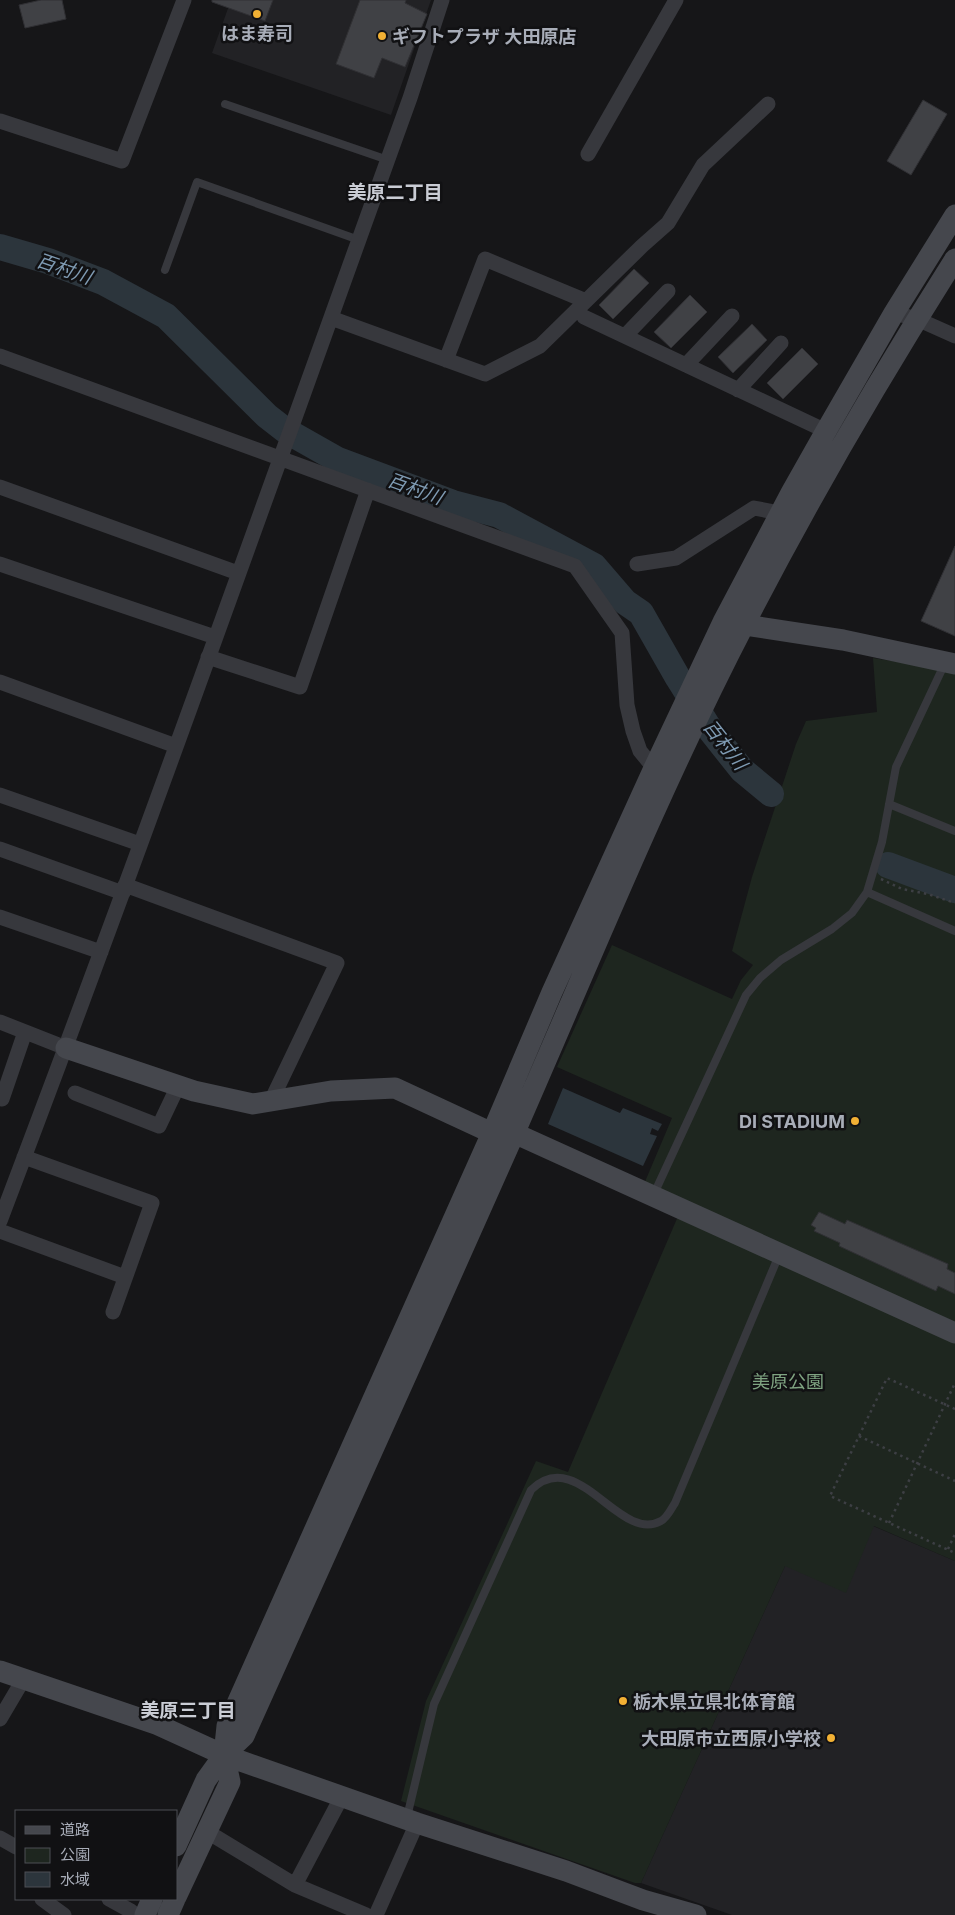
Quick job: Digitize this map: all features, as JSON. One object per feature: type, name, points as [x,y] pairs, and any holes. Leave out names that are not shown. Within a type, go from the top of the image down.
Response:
[{"type":"street","points":[[0,121],[122,161],[184,0]]},
{"type":"street","points":[[0,1221],[66,1048],[331,318],[388,160],[442,0]]},
{"type":"street","points":[[588,154],[676,0]]},
{"type":"street","points":[[331,318],[485,374],[540,346],[668,223],[703,165],[768,104]]},
{"type":"street","points":[[178,1842],[206,1780],[224,1755],[244,1736],[514,1133],[574,994],[685,724],[694,683],[723,622],[780,513],[826,431],[894,312],[955,215]]},
{"type":"street","points":[[446,360],[485,259],[586,301]]},
{"type":"street","points":[[178,1894],[230,1782],[224,1755],[227,1726],[492,1133],[552,992],[654,768],[685,724],[707,699],[808,504],[955,259]]},
{"type":"street","points":[[625,336],[668,291]]},
{"type":"street","points":[[894,312],[955,336]]},
{"type":"street","points":[[686,365],[732,316]]},
{"type":"street","points":[[584,317],[826,431]]},
{"type":"street","points":[[738,390],[781,343]]},
{"type":"street","points":[[0,356],[282,451],[368,490],[575,566],[622,633],[627,706],[640,752],[654,768]]},
{"type":"street","points":[[0,487],[238,573]]},
{"type":"street","points":[[208,657],[300,687],[368,490]]},
{"type":"street","points":[[637,564],[676,558],[754,508],[780,513]]},
{"type":"street","points":[[0,564],[215,637]]},
{"type":"street","points":[[723,622],[843,640],[950,664]]},
{"type":"street","points":[[0,682],[176,746]]},
{"type":"street","points":[[0,795],[140,844]]},
{"type":"street","points":[[0,849],[124,889],[337,963],[271,1101]]},
{"type":"street","points":[[0,917],[101,952]]},
{"type":"street","points":[[0,1022],[66,1048],[178,1086],[253,1104],[331,1091],[395,1088],[492,1133],[514,1133],[955,1333]]},
{"type":"street","points":[[2,1099],[25,1032]]},
{"type":"street","points":[[75,1093],[159,1126],[178,1086]]},
{"type":"street","points":[[24,1157],[152,1203],[113,1312]]},
{"type":"street","points":[[0,1231],[125,1277]]},
{"type":"street","points":[[0,1671],[156,1724],[224,1755],[412,1821],[566,1871],[643,1900],[696,1915]]},
{"type":"street","points":[[0,1719],[23,1680]]},
{"type":"street","points":[[295,1884],[342,1796]]},
{"type":"street","points":[[376,1915],[412,1821]]},
{"type":"street","points":[[206,1831],[295,1884],[366,1915]]},
{"type":"street","points":[[0,1838],[15,1846]]},
{"type":"street","points":[[43,1900],[64,1915]]},
{"type":"street","points":[[111,1900],[138,1913],[151,1900]]},
{"type":"street","points":[[168,1915],[175,1900]]},
{"type":"lane","points":[[225,104],[388,160]]},
{"type":"lane","points":[[165,270],[197,182],[359,240]]},
{"type":"lane","points":[[652,1197],[746,995],[760,978],[781,960],[832,929],[852,913],[867,892],[882,842],[896,767],[950,664]]},
{"type":"lane","points":[[888,804],[955,831]]},
{"type":"lane","points":[[867,892],[955,931]]},
{"type":"lane","points":[[412,1821],[434,1704],[531,1490],[539,1482],[550,1478],[570,1480],[586,1488],[637,1524],[650,1525],[663,1521],[676,1504],[780,1253]]},
{"type":"path","points":[[873,874],[902,889],[928,894],[955,903]]},
{"type":"path","points":[[955,1408],[887,1378],[830,1496],[955,1552]]},
{"type":"path","points":[[889,1523],[955,1383]]},
{"type":"path","points":[[859,1436],[955,1481]]},
{"type":"path","points":[[948,1549],[955,1534]]},
{"type":"shaded area","points":[[231,0],[431,0],[391,115],[212,53]]},
{"type":"shaded area","name":"大田原市立西原小学校","points":[[873,1526],[955,1561],[955,1915],[732,1915],[641,1883],[785,1566]]},
{"type":"green space","name":"美原公園","points":[[873,658],[955,671],[955,1561],[874,1526],[846,1593],[785,1566],[641,1883],[635,1883],[401,1801],[426,1701],[536,1461],[568,1472],[685,1200],[644,1184],[672,1118],[557,1067],[612,945],[732,999],[741,980],[753,965],[732,951],[752,877],[796,744],[806,721],[877,712]]},
{"type":"water","points":[[563,1088],[620,1113],[623,1108],[662,1124],[658,1131],[652,1128],[650,1134],[657,1136],[643,1166],[548,1124]]},
{"type":"building","points":[[41,0],[62,0],[66,19],[25,28],[19,5]]},
{"type":"building","name":"はま寿司","points":[[212,0],[273,0],[265,21],[212,2]]},
{"type":"building","name":"ギフトプラザ 大田原店","points":[[360,0],[406,0],[405,3],[427,14],[405,67],[382,58],[374,78],[336,64]]},
{"type":"building","points":[[923,100],[947,114],[911,175],[887,161]]},
{"type":"building","points":[[634,269],[649,283],[613,319],[599,305]]},
{"type":"building","points":[[690,295],[707,312],[671,348],[654,332]]},
{"type":"building","points":[[752,324],[767,340],[733,373],[718,357]]},
{"type":"building","points":[[802,348],[818,364],[783,399],[767,383]]},
{"type":"building","points":[[955,546],[955,636],[921,621]]},
{"type":"building","points":[[819,1212],[845,1224],[847,1220],[948,1264],[947,1269],[955,1273],[955,1294],[938,1286],[936,1291],[839,1246],[840,1243],[814,1231],[816,1228],[811,1225]]},
{"type":"waterway","name":"百村川","points":[[0,247],[48,261],[103,282],[166,316],[267,416],[285,430],[338,460],[453,503],[499,515],[594,566],[625,602],[641,613],[711,731],[742,770],[771,794]]},
{"type":"waterway","name":"百村川","points":[[888,865],[955,890]]},
{"type":"place","name":"はま寿司","points":[[257,14]]},
{"type":"place","name":"ギフトプラザ 大田原店","points":[[382,36]]},
{"type":"place","name":"DI STADIUM","points":[[855,1121]]},
{"type":"place","name":"栃木県立県北体育館","points":[[623,1701]]},
{"type":"place","name":"大田原市立西原小学校","points":[[831,1738]]},
{"type":"district","name":"美原二丁目","points":[[395,192]]},
{"type":"district","name":"美原三丁目","points":[[188,1710]]}]
